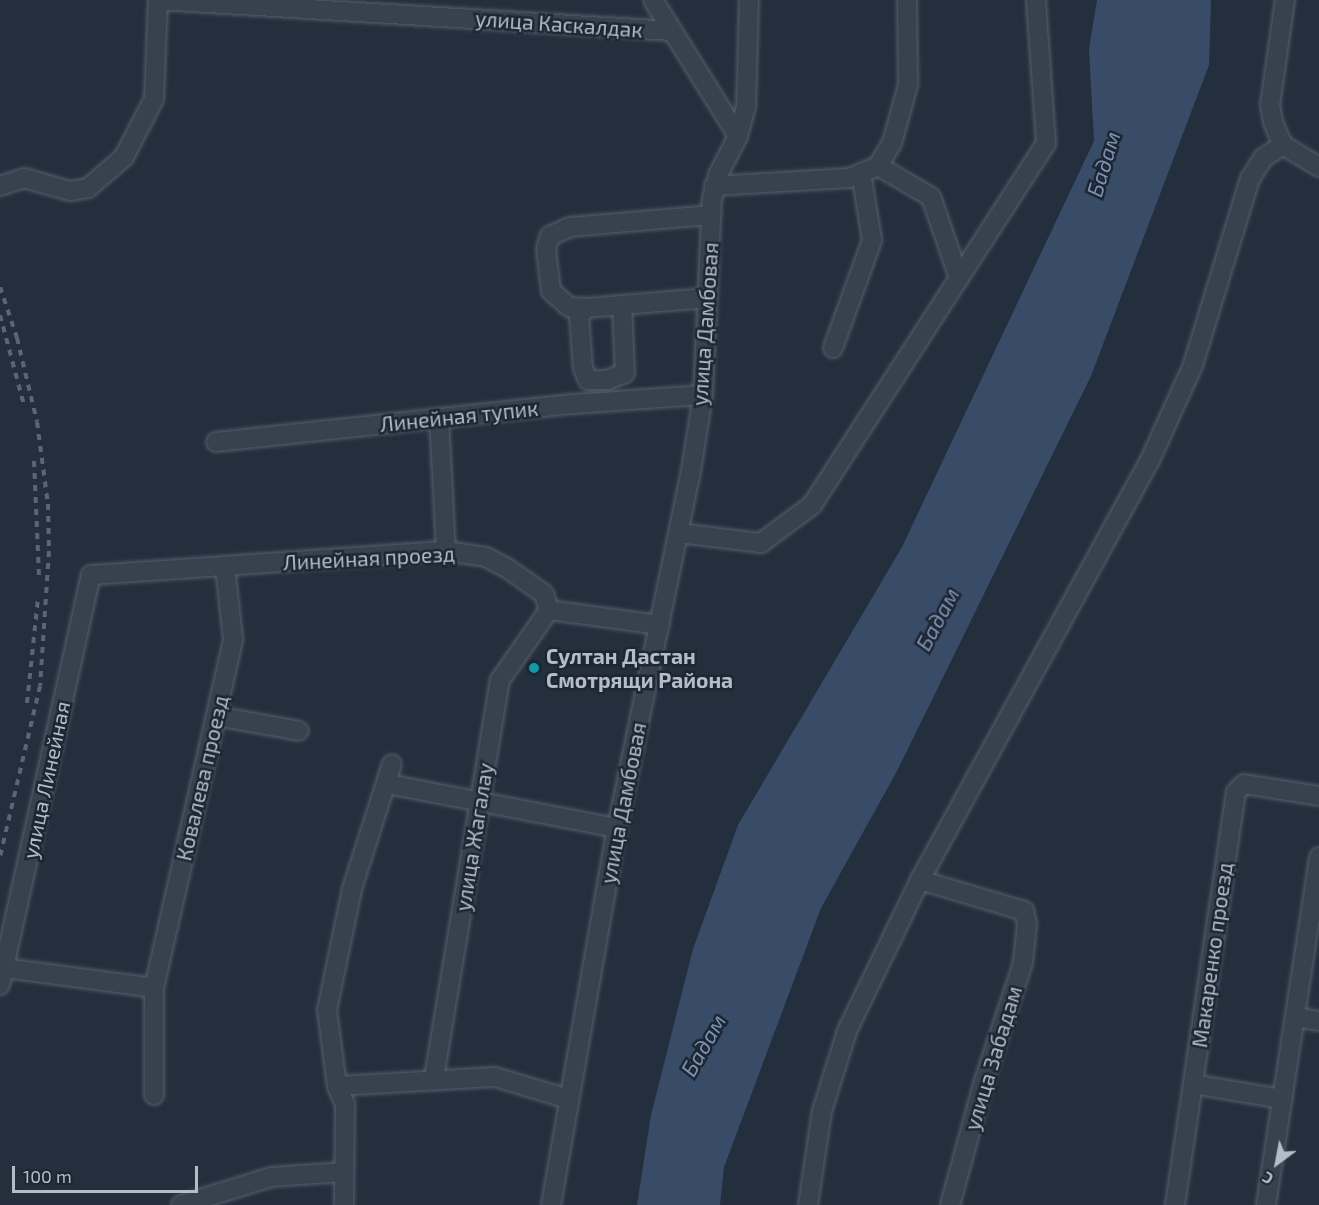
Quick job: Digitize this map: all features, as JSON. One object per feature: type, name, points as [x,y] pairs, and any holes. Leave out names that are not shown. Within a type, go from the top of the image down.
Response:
[{"type":"street","name":"улица Каскалдак","points":[[158,0],[323,5],[672,31]]},
{"type":"street","points":[[0,186],[24,178],[70,191],[88,188],[124,157],[154,99],[158,0]]},
{"type":"street","points":[[653,0],[738,136]]},
{"type":"street","name":"улица Дамбовая","points":[[551,1205],[617,828],[679,533],[703,395],[714,186],[738,136],[746,107],[748,0]]},
{"type":"street","points":[[714,186],[849,178],[869,169],[892,143],[908,85],[907,0]]},
{"type":"street","points":[[679,533],[761,543],[812,505],[1046,143],[1036,0]]},
{"type":"street","points":[[1285,0],[1270,105],[1283,145],[1319,167]]},
{"type":"street","points":[[808,1205],[822,1111],[847,1031],[920,880],[1150,460],[1193,365],[1250,179],[1263,158],[1283,145]]},
{"type":"street","points":[[869,169],[931,197],[959,278]]},
{"type":"street","points":[[833,348],[872,240],[869,169]]},
{"type":"street","points":[[708,298],[586,308],[569,307],[551,291],[546,249],[550,236],[570,227],[711,215]]},
{"type":"street","points":[[586,308],[579,316],[579,333],[585,378],[592,381],[625,373],[622,305]]},
{"type":"street","name":"Линейная тупик","points":[[216,442],[439,418],[703,395]]},
{"type":"street","points":[[439,418],[446,551]]},
{"type":"street","name":"Линейная проезд","points":[[91,575],[446,551],[486,557],[507,568],[544,594],[549,610]]},
{"type":"street","name":"Ковалева проезд","points":[[154,1095],[154,988],[233,639],[225,566]]},
{"type":"street","name":"улица Линейная","points":[[2,977],[91,575]]},
{"type":"street","points":[[549,610],[660,625]]},
{"type":"street","name":"улица Жагалау","points":[[434,1078],[500,680],[549,610]]},
{"type":"street","points":[[216,716],[299,730]]},
{"type":"street","points":[[344,1205],[345,1104],[337,1086],[327,1011],[352,889],[388,784],[392,764]]},
{"type":"street","points":[[388,784],[617,828]]},
{"type":"street","name":"Макаренко проезд","points":[[1175,1205],[1236,792],[1244,784],[1319,796]]},
{"type":"street","points":[[1266,1205],[1319,857]]},
{"type":"street","name":"улица Забадам","points":[[920,880],[1024,910],[1027,924],[1023,963],[984,1081],[950,1205]]},
{"type":"street","points":[[2,977],[154,988]]},
{"type":"street","points":[[1296,1017],[1319,1021]]},
{"type":"street","points":[[337,1086],[434,1078],[495,1077],[568,1099]]},
{"type":"street","points":[[1193,1084],[1282,1099]]},
{"type":"street","points":[[181,1205],[210,1200],[272,1177],[344,1172]]},
{"type":"water","name":"Бадам","points":[[1097,0],[1211,0],[1209,65],[1091,376],[897,771],[821,908],[724,1167],[720,1205],[637,1205],[651,1115],[693,949],[738,825],[902,547],[1094,141],[1089,49]]},
{"type":"railway","points":[[0,287],[17,338],[37,422],[48,504],[49,551],[40,686],[0,856]]},
{"type":"railway","points":[[0,315],[24,405]]},
{"type":"railway","points":[[34,461],[39,575]]},
{"type":"railway","points":[[27,703],[38,599]]},
{"type":"place","name":"Султан Дастан Смотрящи Района","points":[[534,668]]}]
